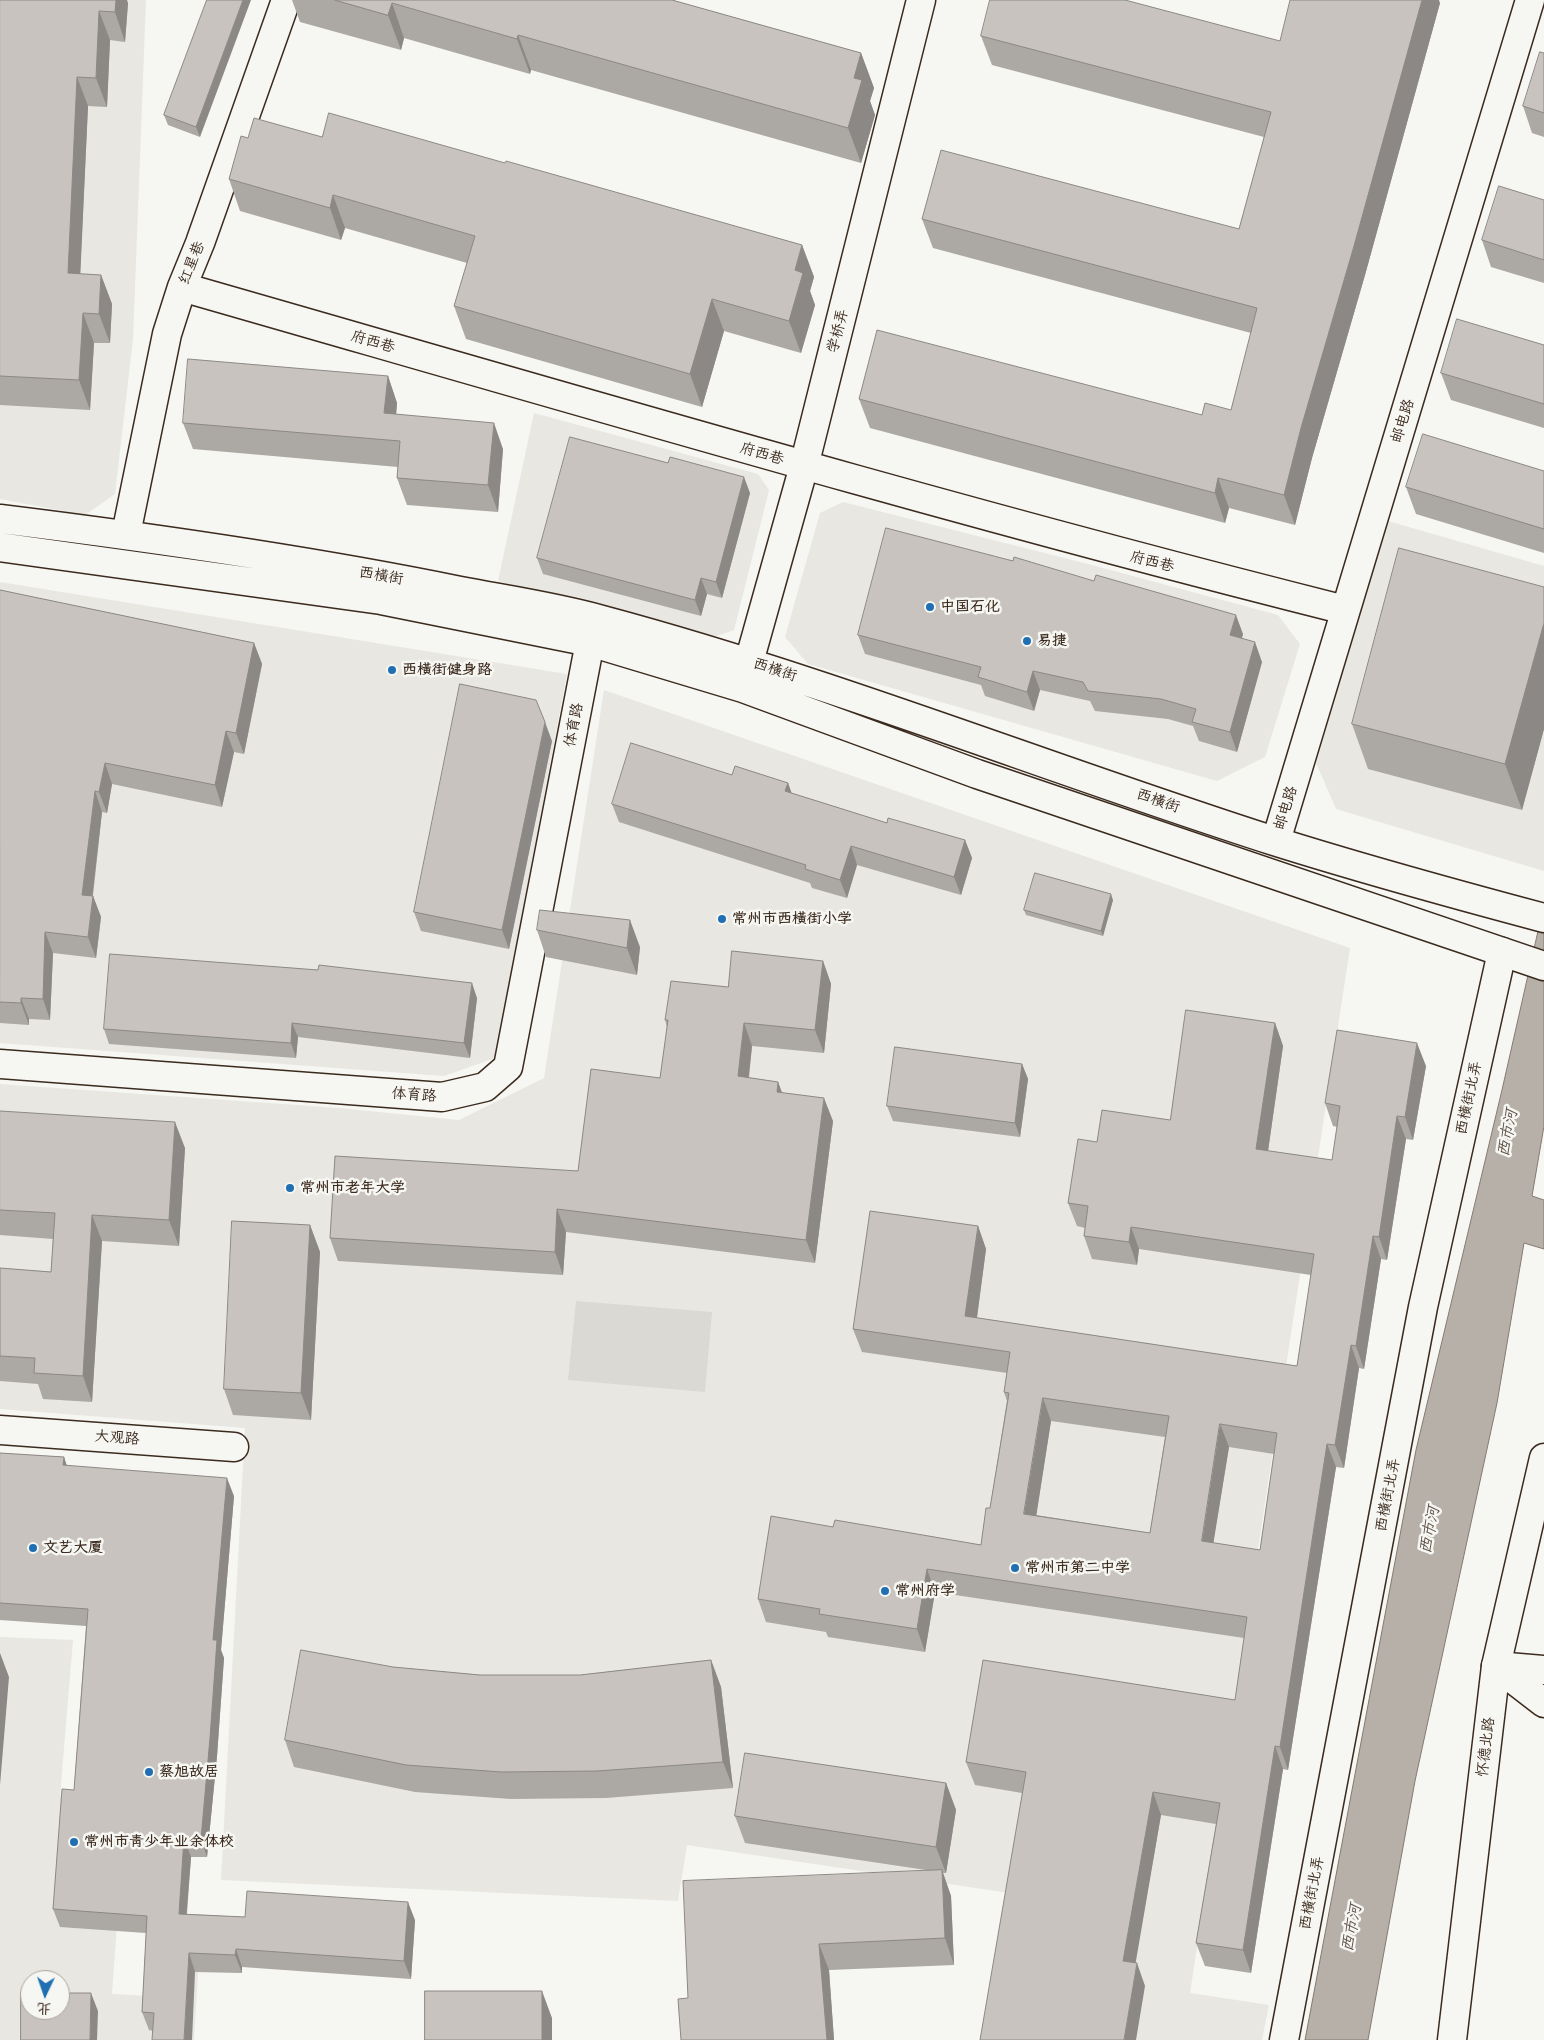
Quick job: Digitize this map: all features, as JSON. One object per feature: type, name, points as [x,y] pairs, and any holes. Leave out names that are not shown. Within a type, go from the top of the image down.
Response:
[{"type":"street","name":"红星巷","points":[[126,534],[167,334],[286,0]]},
{"type":"street","name":"学桥弄","points":[[749,662],[804,466],[921,0]]},
{"type":"street","name":"邮电路","points":[[1276,841],[1530,0]]},
{"type":"street","name":"府西巷","points":[[182,288],[804,466],[1132,557],[1345,610]]},
{"type":"street","name":"西横街","points":[[0,519],[126,534],[386,576],[597,618],[749,662],[1276,841],[1535,916]]},
{"type":"street","name":"西横街","points":[[0,547],[381,600],[590,642],[742,688],[977,774],[1544,966]]},
{"type":"street","name":"体育路","points":[[0,1064],[442,1097],[485,1086],[508,1067],[590,642]]},
{"type":"street","name":"西横街北弄","points":[[1284,2040],[1424,1307],[1509,955]]},
{"type":"street","name":"大观路","points":[[0,1430],[234,1447]]},
{"type":"street","name":"怀德北路","points":[[1452,2040],[1496,1666],[1544,1458]]},
{"type":"street","points":[[1496,1666],[1544,1670]]},
{"type":"street","points":[[1496,1666],[1544,1703]]},
{"type":"shaded area","points":[[0,0],[146,0],[133,339],[115,494],[85,515],[0,499]]},
{"type":"shaded area","points":[[534,413],[758,474],[769,490],[734,630],[714,637],[498,581]]},
{"type":"shaded area","points":[[843,502],[1088,564],[1278,615],[1300,644],[1265,757],[1217,781],[808,664],[785,637],[820,513]]},
{"type":"shaded area","points":[[1388,521],[1544,566],[1544,871],[1336,809],[1316,763]]},
{"type":"shaded area","points":[[0,582],[567,674],[495,1058],[444,1076],[0,1043]]},
{"type":"shaded area","points":[[604,690],[1350,948],[1190,1993],[1269,2005],[1262,2040],[984,2040],[1009,1893],[687,1845],[678,1901],[221,1880],[245,1428],[0,1409],[0,1084],[339,1108],[459,1120],[544,1078]]},
{"type":"shaded area","points":[[576,1301],[712,1312],[705,1392],[568,1380]]},
{"type":"shaded area","name":"常州市青少年业余体校","points":[[0,1637],[73,1640],[60,1796],[151,1804],[117,1925],[112,1994],[147,1996],[200,1942],[194,2040],[0,2040]]},
{"type":"water","name":"西市河","points":[[1544,905],[1544,1126],[1532,1196],[1544,1200],[1544,1249],[1524,1243],[1497,1403],[1415,1781],[1368,2040],[1305,2040],[1416,1450]]},
{"type":"building","points":[[0,0],[116,0],[115,12],[99,11],[96,78],[77,77],[68,273],[101,275],[99,314],[83,313],[79,380],[0,376]]},
{"type":"building","points":[[207,0],[243,0],[196,127],[164,115]]},
{"type":"building","points":[[335,0],[672,0],[861,53],[854,78],[862,80],[848,128],[518,35],[517,39],[392,3],[388,15]]},
{"type":"building","points":[[990,0],[1125,0],[1280,41],[1290,0],[1422,0],[1301,428],[1284,495],[1218,478],[1215,493],[859,399],[877,330],[1202,415],[1205,403],[1231,410],[1257,308],[922,219],[941,150],[1239,229],[1271,112],[981,36]]},
{"type":"building","points":[[1540,52],[1544,53],[1544,113],[1523,106]]},
{"type":"building","points":[[329,113],[802,245],[795,270],[803,273],[789,321],[712,299],[690,374],[454,306],[475,236],[333,195],[330,208],[229,179],[241,136],[248,138],[254,118],[322,137]]},
{"type":"building","points":[[1499,186],[1544,200],[1544,260],[1482,240]]},
{"type":"building","points":[[1457,319],[1544,345],[1544,404],[1441,373]]},
{"type":"building","points":[[188,359],[388,376],[384,413],[494,423],[488,485],[397,478],[400,441],[183,423]]},
{"type":"building","points":[[1423,434],[1544,471],[1544,529],[1406,487]]},
{"type":"building","points":[[570,437],[668,463],[670,457],[744,477],[716,582],[701,578],[695,600],[537,558]]},
{"type":"building","points":[[886,528],[1013,561],[1014,557],[1094,581],[1096,575],[1236,615],[1230,635],[1255,642],[1230,732],[1192,722],[1196,709],[1161,699],[1088,691],[1083,682],[1033,671],[1027,692],[978,677],[981,667],[858,635]]},
{"type":"building","points":[[1399,548],[1544,587],[1544,623],[1505,764],[1352,724]]},
{"type":"building","points":[[0,590],[254,643],[236,733],[226,731],[215,785],[105,763],[99,792],[95,791],[82,895],[93,896],[88,937],[45,932],[43,999],[21,998],[21,1003],[0,1002]]},
{"type":"building","points":[[460,684],[536,700],[545,722],[502,930],[414,912]]},
{"type":"building","points":[[631,743],[732,775],[735,766],[788,783],[785,791],[887,823],[888,818],[965,840],[954,877],[851,846],[840,880],[805,869],[806,865],[612,804]]},
{"type":"building","points":[[1035,873],[1111,894],[1101,931],[1024,910]]},
{"type":"building","points":[[540,910],[630,920],[627,948],[537,930]]},
{"type":"building","points":[[732,951],[823,961],[815,1030],[744,1023],[738,1076],[778,1082],[777,1092],[824,1098],[806,1240],[557,1209],[555,1252],[330,1238],[335,1156],[578,1171],[591,1069],[660,1078],[668,1020],[665,1020],[671,981],[728,987]]},
{"type":"building","points":[[110,954],[318,970],[319,965],[472,983],[464,1043],[292,1023],[291,1043],[104,1029]]},
{"type":"building","points":[[1186,1010],[1275,1023],[1256,1149],[1332,1160],[1340,1106],[1325,1103],[1337,1030],[1417,1043],[1405,1117],[1397,1116],[1379,1237],[1373,1236],[1356,1346],[1351,1345],[1335,1445],[1327,1444],[1280,1747],[1275,1746],[1243,1950],[1196,1943],[1220,1803],[1153,1792],[1123,1961],[1137,1963],[1124,2040],[980,2040],[1026,1772],[966,1762],[983,1660],[1235,1700],[1247,1617],[927,1569],[917,1629],[819,1614],[820,1609],[758,1599],[771,1516],[833,1527],[835,1520],[981,1545],[986,1508],[990,1508],[1009,1393],[1004,1392],[1010,1352],[853,1329],[870,1211],[978,1226],[965,1316],[1297,1366],[1314,1254],[1131,1227],[1129,1242],[1084,1236],[1088,1206],[1068,1203],[1078,1139],[1097,1142],[1102,1110],[1170,1120]],"holes":[[[1043,1398],[1169,1416],[1150,1533],[1024,1514]],[[1220,1424],[1277,1433],[1260,1550],[1202,1541]]]},
{"type":"building","points":[[895,1047],[1022,1064],[1015,1123],[887,1106]]},
{"type":"building","points":[[0,1111],[175,1122],[169,1220],[92,1215],[83,1376],[34,1373],[35,1358],[0,1356],[0,1268],[51,1272],[55,1213],[0,1210]]},
{"type":"building","points":[[232,1221],[310,1225],[301,1393],[224,1389]]},
{"type":"building","points":[[0,1453],[64,1457],[63,1465],[227,1478],[213,1640],[217,1640],[201,1839],[184,1838],[179,1914],[245,1917],[247,1891],[408,1902],[404,1961],[236,1949],[235,1955],[189,1953],[184,2040],[152,2040],[154,2013],[142,2012],[147,1916],[53,1909],[62,1789],[74,1790],[88,1609],[0,1603]]},
{"type":"building","points":[[301,1650],[393,1667],[480,1675],[580,1675],[711,1660],[723,1762],[597,1771],[501,1772],[406,1765],[285,1740]]},
{"type":"building","points":[[745,1753],[946,1783],[936,1847],[735,1816]]},
{"type":"building","points":[[942,1870],[945,1938],[819,1944],[827,2040],[681,2040],[678,1999],[688,1998],[683,1881]]},
{"type":"building","points":[[425,1991],[542,1991],[542,2040],[425,2040]]},
{"type":"building","points":[[70,1993],[91,1993],[90,2040],[21,2040],[21,2020],[70,2020]]},
{"type":"place","name":"中国石化","points":[[930,607]]},
{"type":"place","name":"易捷","points":[[1027,641]]},
{"type":"place","name":"西横街健身路","points":[[392,670]]},
{"type":"place","name":"常州市西横街小学","points":[[722,919]]},
{"type":"place","name":"常州市老年大学","points":[[290,1188]]},
{"type":"place","name":"文艺大厦","points":[[33,1548]]},
{"type":"place","name":"常州市第二中学","points":[[1015,1568]]},
{"type":"place","name":"常州府学","points":[[885,1591]]},
{"type":"place","name":"蔡旭故居","points":[[149,1772]]},
{"type":"place","name":"常州市青少年业余体校","points":[[74,1842]]}]
